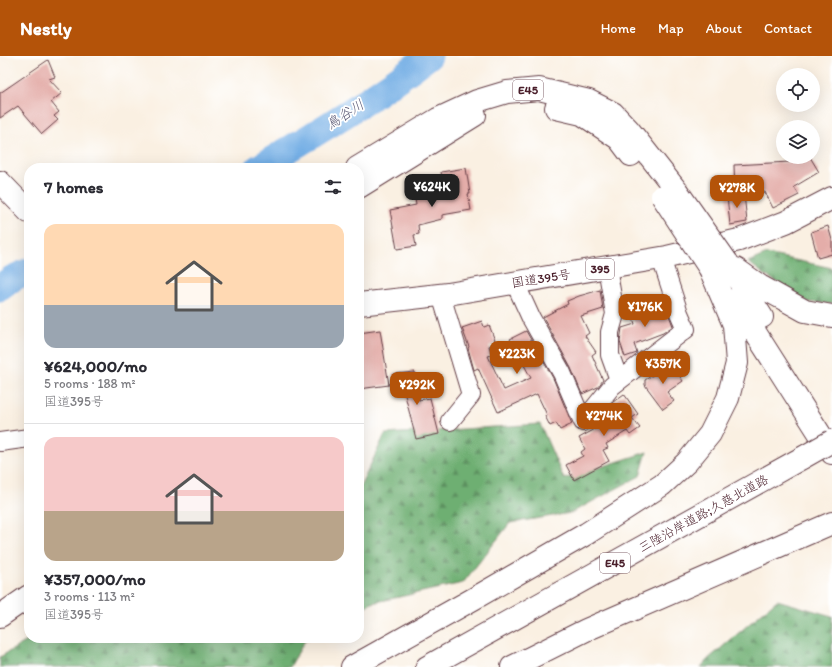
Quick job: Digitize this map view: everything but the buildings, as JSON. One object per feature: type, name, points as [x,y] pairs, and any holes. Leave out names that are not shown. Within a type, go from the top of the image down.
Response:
[{"type":"highway","name":"E45","points":[[364,164],[438,119],[477,101],[507,92],[539,89],[589,100],[613,113],[629,130],[718,266],[746,318],[832,453]]},
{"type":"highway","name":"E45","points":[[364,184],[477,114],[504,107],[533,103],[582,114],[619,139],[670,193]]},
{"type":"highway","points":[[0,182],[24,207]]},
{"type":"highway","name":"国道395号","points":[[364,303],[441,295],[661,258],[739,240],[786,222],[832,198]]},
{"type":"highway","name":"E45","points":[[718,266],[760,286],[805,311],[832,316]]},
{"type":"highway","points":[[718,266],[832,427]]},
{"type":"highway","points":[[352,667],[476,598],[586,534],[662,485],[687,462],[714,427],[728,398],[737,363],[734,325],[718,266]]},
{"type":"highway","name":"三陸沿岸道路;久慈北道路","points":[[427,667],[832,440]]},
{"type":"highway","points":[[512,667],[586,630],[832,523]]},
{"type":"highway","points":[[0,616],[24,599]]},
{"type":"street","points":[[515,283],[531,318],[562,373],[583,422],[612,386],[686,329],[679,313],[661,258]]},
{"type":"street","points":[[607,267],[615,314],[610,332],[610,355],[619,380]]},
{"type":"street","points":[[441,295],[471,395],[450,422]]},
{"type":"street","points":[[0,442],[24,439]]},
{"type":"green space","points":[[767,254],[832,268],[832,304],[808,302],[765,275],[748,262]]},
{"type":"green space","points":[[540,424],[564,479],[647,452],[640,476],[571,513],[510,523],[463,583],[372,603],[364,607],[364,478],[385,434]]},
{"type":"green space","points":[[777,600],[832,616],[832,667],[701,667],[707,660]]},
{"type":"green space","points":[[24,643],[303,643],[290,667],[0,667],[0,657]]},
{"type":"waterway","name":"鳥谷川","points":[[266,163],[345,115],[429,56]]},
{"type":"waterway","name":"鳥谷川","points":[[0,288],[13,278],[24,273]]}]
